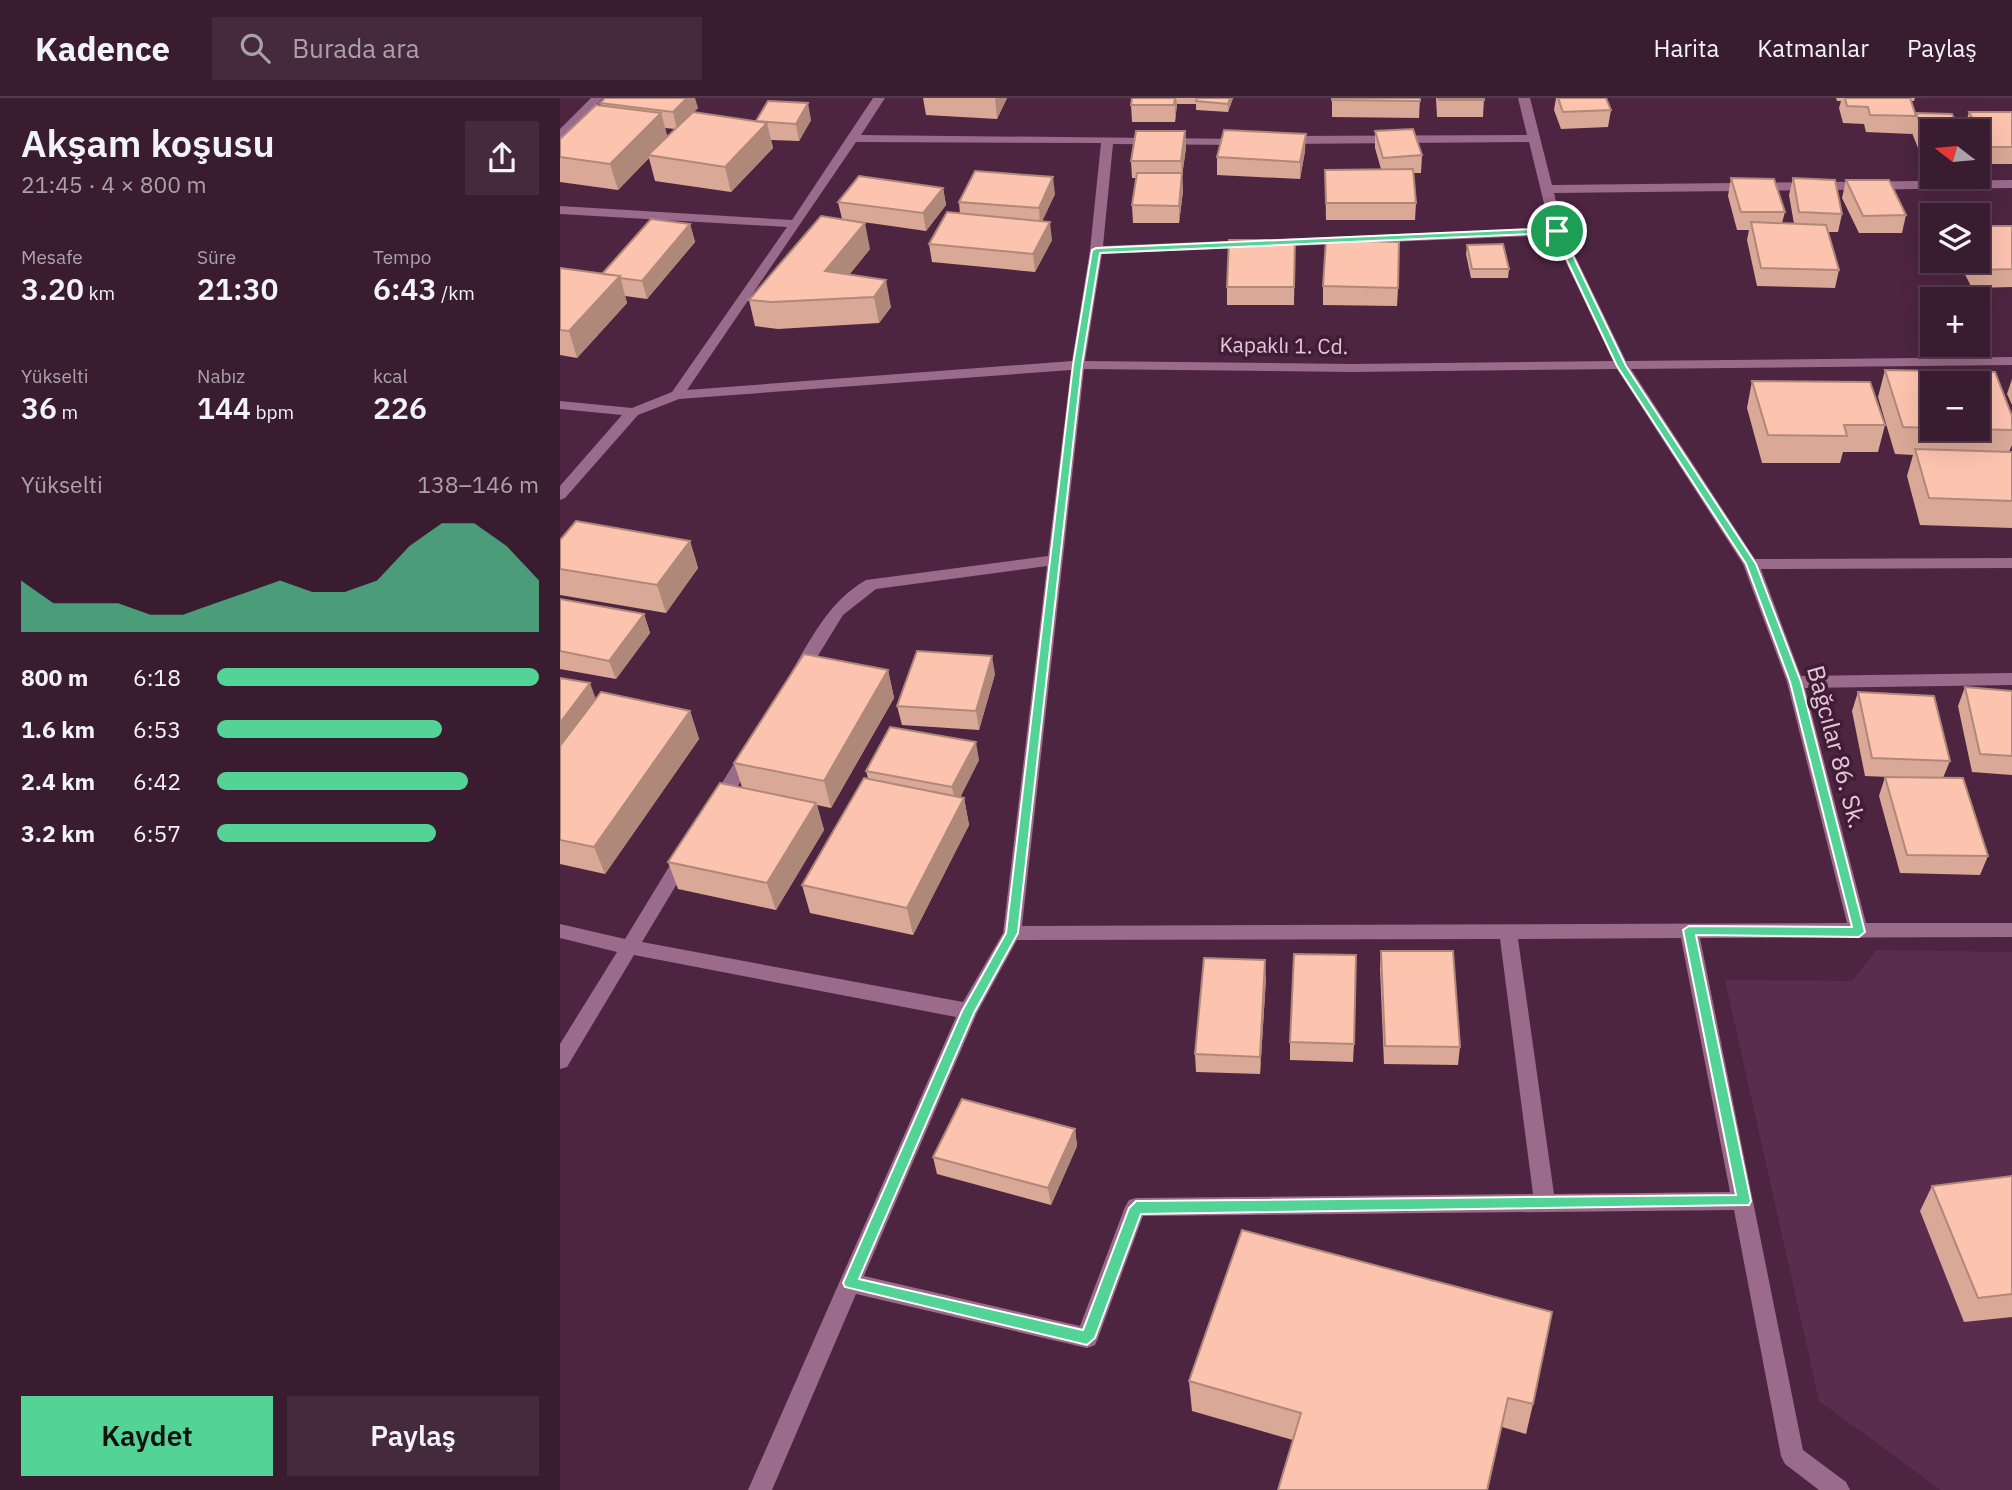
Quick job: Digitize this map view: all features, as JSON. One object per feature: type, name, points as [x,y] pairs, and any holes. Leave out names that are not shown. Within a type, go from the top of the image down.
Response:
[{"type":"street","points":[[560,136],[597,98]]},
{"type":"street","points":[[677,395],[796,224],[879,98]]},
{"type":"street","name":"Bağcılar 86. Sk.","points":[[1524,98],[1557,231],[1622,366],[1751,564],[1795,682],[1859,932]]},
{"type":"street","points":[[854,138],[1107,142],[1258,141]]},
{"type":"street","points":[[1272,140],[1532,138]]},
{"type":"street","points":[[760,1490],[968,1011],[1012,933],[1078,365],[1096,250],[1107,142]]},
{"type":"street","points":[[1546,189],[2012,184]]},
{"type":"street","points":[[560,209],[796,224]]},
{"type":"street","points":[[1096,250],[1557,231]]},
{"type":"street","name":"Kapaklı 1. Cd.","points":[[560,405],[634,412],[677,395],[1078,365],[1352,368],[2012,361]]},
{"type":"street","points":[[560,495],[634,412]]},
{"type":"street","points":[[790,687],[841,605],[854,593],[872,584],[1057,561]]},
{"type":"street","points":[[1751,564],[2012,563]]},
{"type":"street","points":[[1795,682],[2012,679]]},
{"type":"street","points":[[709,817],[760,734]]},
{"type":"street","points":[[560,1061],[695,841]]},
{"type":"street","points":[[560,930],[629,947],[968,1011]]},
{"type":"street","points":[[1689,930],[1793,1456],[1838,1490]]},
{"type":"street","points":[[1012,933],[2012,930]]},
{"type":"street","points":[[1508,931],[1545,1203]]},
{"type":"street","points":[[850,1283],[1087,1338],[1136,1208],[1744,1201]]},
{"type":"shaded area","points":[[1876,950],[2012,952],[2012,1490],[1941,1490],[1819,1401],[1725,980],[1852,981]]},
{"type":"building","points":[[605,98],[687,98],[673,112],[600,103]]},
{"type":"building","points":[[1132,98],[1175,98],[1174,105],[1131,105]]},
{"type":"building","points":[[1197,98],[1230,98],[1228,104],[1196,101]]},
{"type":"building","points":[[1420,98],[1420,101],[1332,100]]},
{"type":"building","points":[[1438,98],[1484,98],[1484,100],[1439,100]]},
{"type":"building","points":[[1558,98],[1606,98],[1611,110],[1563,112]]},
{"type":"building","points":[[1845,98],[1910,98],[1916,116],[1870,115],[1868,107],[1847,106]]},
{"type":"building","points":[[768,101],[808,103],[796,124],[756,121]]},
{"type":"building","points":[[596,105],[661,113],[610,164],[560,157],[560,139]]},
{"type":"building","points":[[693,112],[767,123],[725,167],[648,155]]},
{"type":"building","points":[[1969,112],[2012,112],[2012,147],[1990,147],[1990,119],[1973,119]]},
{"type":"building","points":[[1916,113],[1952,114],[1954,119],[1920,119],[1920,124]]},
{"type":"building","points":[[1413,129],[1422,155],[1383,158],[1375,131]]},
{"type":"building","points":[[1224,130],[1306,134],[1300,162],[1217,157]]},
{"type":"building","points":[[1136,131],[1185,131],[1181,161],[1131,161]]},
{"type":"building","points":[[1413,169],[1416,203],[1326,203],[1325,170]]},
{"type":"building","points":[[975,171],[1053,177],[1039,208],[959,202]]},
{"type":"building","points":[[1137,173],[1182,173],[1179,206],[1132,205]]},
{"type":"building","points":[[859,176],[943,188],[923,213],[838,202]]},
{"type":"building","points":[[1731,178],[1774,179],[1785,212],[1741,212]]},
{"type":"building","points":[[1793,178],[1835,180],[1842,214],[1799,212]]},
{"type":"building","points":[[1846,180],[1889,180],[1906,215],[1863,216]]},
{"type":"building","points":[[947,212],[1050,222],[1033,254],[929,244]]},
{"type":"building","points":[[821,216],[865,223],[825,271],[886,280],[874,297],[772,302],[749,300]]},
{"type":"building","points":[[651,219],[690,224],[642,281],[602,274]]},
{"type":"building","points":[[1751,222],[1826,225],[1839,270],[1761,268]]},
{"type":"building","points":[[1990,226],[2012,226],[2012,269],[1990,270]]},
{"type":"building","points":[[1229,240],[1295,240],[1294,287],[1227,287]]},
{"type":"building","points":[[1326,240],[1399,242],[1398,288],[1323,286]]},
{"type":"building","points":[[1503,244],[1509,269],[1472,269],[1467,245]]},
{"type":"building","points":[[560,268],[620,276],[569,331],[560,330]]},
{"type":"building","points":[[1885,370],[1940,371],[1920,371],[1920,428],[1903,427]]},
{"type":"building","points":[[1990,372],[1995,372],[2012,416],[2012,430],[1990,430]]},
{"type":"building","points":[[1752,381],[1870,382],[1885,425],[1844,425],[1847,436],[1768,435]]},
{"type":"building","points":[[1915,449],[2012,452],[2012,501],[1929,498]]},
{"type":"building","points":[[576,521],[690,541],[657,585],[560,569],[560,540]]},
{"type":"building","points":[[560,599],[644,614],[609,661],[560,651]]},
{"type":"building","points":[[917,651],[992,656],[976,711],[897,706]]},
{"type":"building","points":[[804,654],[888,670],[824,781],[734,763]]},
{"type":"building","points":[[560,678],[590,683],[560,723]]},
{"type":"building","points":[[1965,687],[2012,691],[2012,756],[1980,754]]},
{"type":"building","points":[[601,692],[690,711],[594,847],[560,840],[560,746]]},
{"type":"building","points":[[1858,692],[1934,696],[1950,761],[1872,758]]},
{"type":"building","points":[[890,727],[976,742],[952,787],[866,771]]},
{"type":"building","points":[[1885,777],[1963,778],[1988,856],[1907,855]]},
{"type":"building","points":[[864,778],[964,798],[907,908],[802,885]]},
{"type":"building","points":[[720,783],[816,803],[767,883],[668,862]]},
{"type":"building","points":[[1381,951],[1453,951],[1460,1047],[1385,1046]]},
{"type":"building","points":[[1294,954],[1356,955],[1354,1044],[1290,1042]]},
{"type":"building","points":[[1204,958],[1265,960],[1260,1057],[1195,1054]]},
{"type":"building","points":[[962,1099],[1075,1129],[1048,1188],[933,1157]]},
{"type":"building","points":[[2012,1176],[2012,1294],[1978,1298],[1932,1186]]},
{"type":"building","points":[[1242,1230],[1552,1312],[1533,1404],[1508,1398],[1487,1490],[1278,1490],[1301,1413],[1189,1381]]},
{"type":"route","points":[[1557,231],[1622,366],[1751,564],[1795,682],[1859,932],[1689,930],[1744,1201],[1136,1208],[1087,1338],[850,1283],[968,1011],[1012,933],[1078,365],[1096,250],[1557,231]]}]
